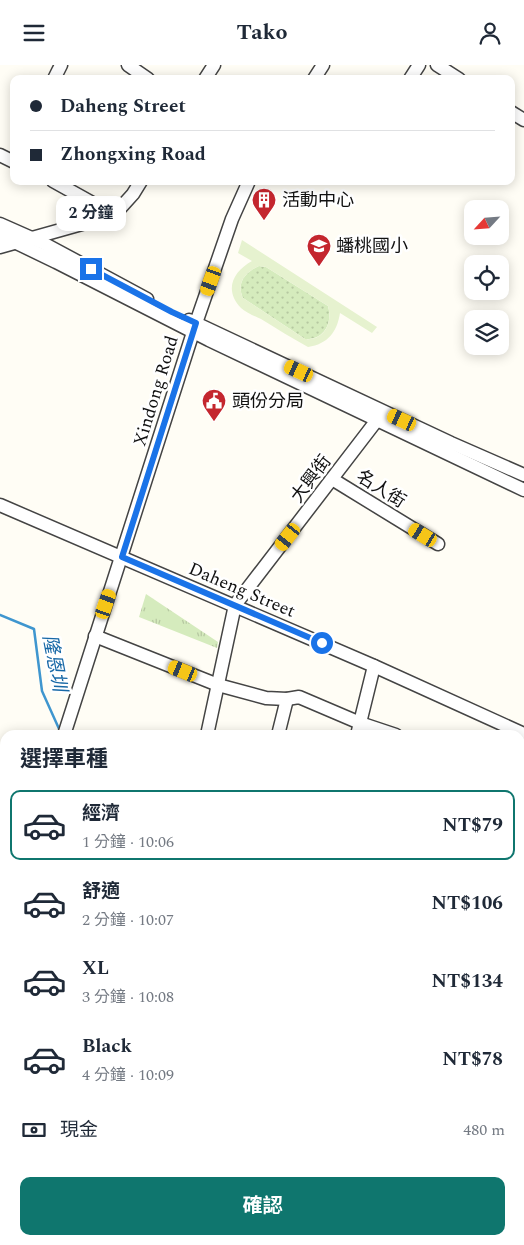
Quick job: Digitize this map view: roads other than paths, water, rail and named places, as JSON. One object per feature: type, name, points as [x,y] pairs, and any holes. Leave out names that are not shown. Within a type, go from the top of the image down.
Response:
[{"type":"street","points":[[437,65],[453,75]]},
{"type":"street","points":[[0,247],[114,215],[139,185]]},
{"type":"street","name":"Xindong Road","points":[[66,730],[195,327],[232,219],[247,185]]},
{"type":"street","points":[[74,186],[114,215]]},
{"type":"street","points":[[0,224],[31,237],[172,312],[195,327],[377,421],[524,489]]},
{"type":"street","points":[[0,235],[195,327],[524,475]]},
{"type":"street","name":"大興街","points":[[235,605],[377,421]]},
{"type":"street","name":"名人街","points":[[332,479],[438,544]]},
{"type":"street","name":"Daheng Street","points":[[0,505],[235,605],[515,730]]},
{"type":"street","points":[[208,730],[235,605]]},
{"type":"street","points":[[95,636],[218,685],[266,698],[287,699],[299,697],[359,729],[374,666]]},
{"type":"street","points":[[279,730],[287,699]]},
{"type":"waterway","name":"隆恩圳","points":[[0,615],[34,629],[42,691],[60,730]]},
{"type":"place","name":"活動中心","points":[[264,221]]},
{"type":"place","name":"蟠桃國小","points":[[319,267]]},
{"type":"place","name":"頭份分局","points":[[214,422]]}]
